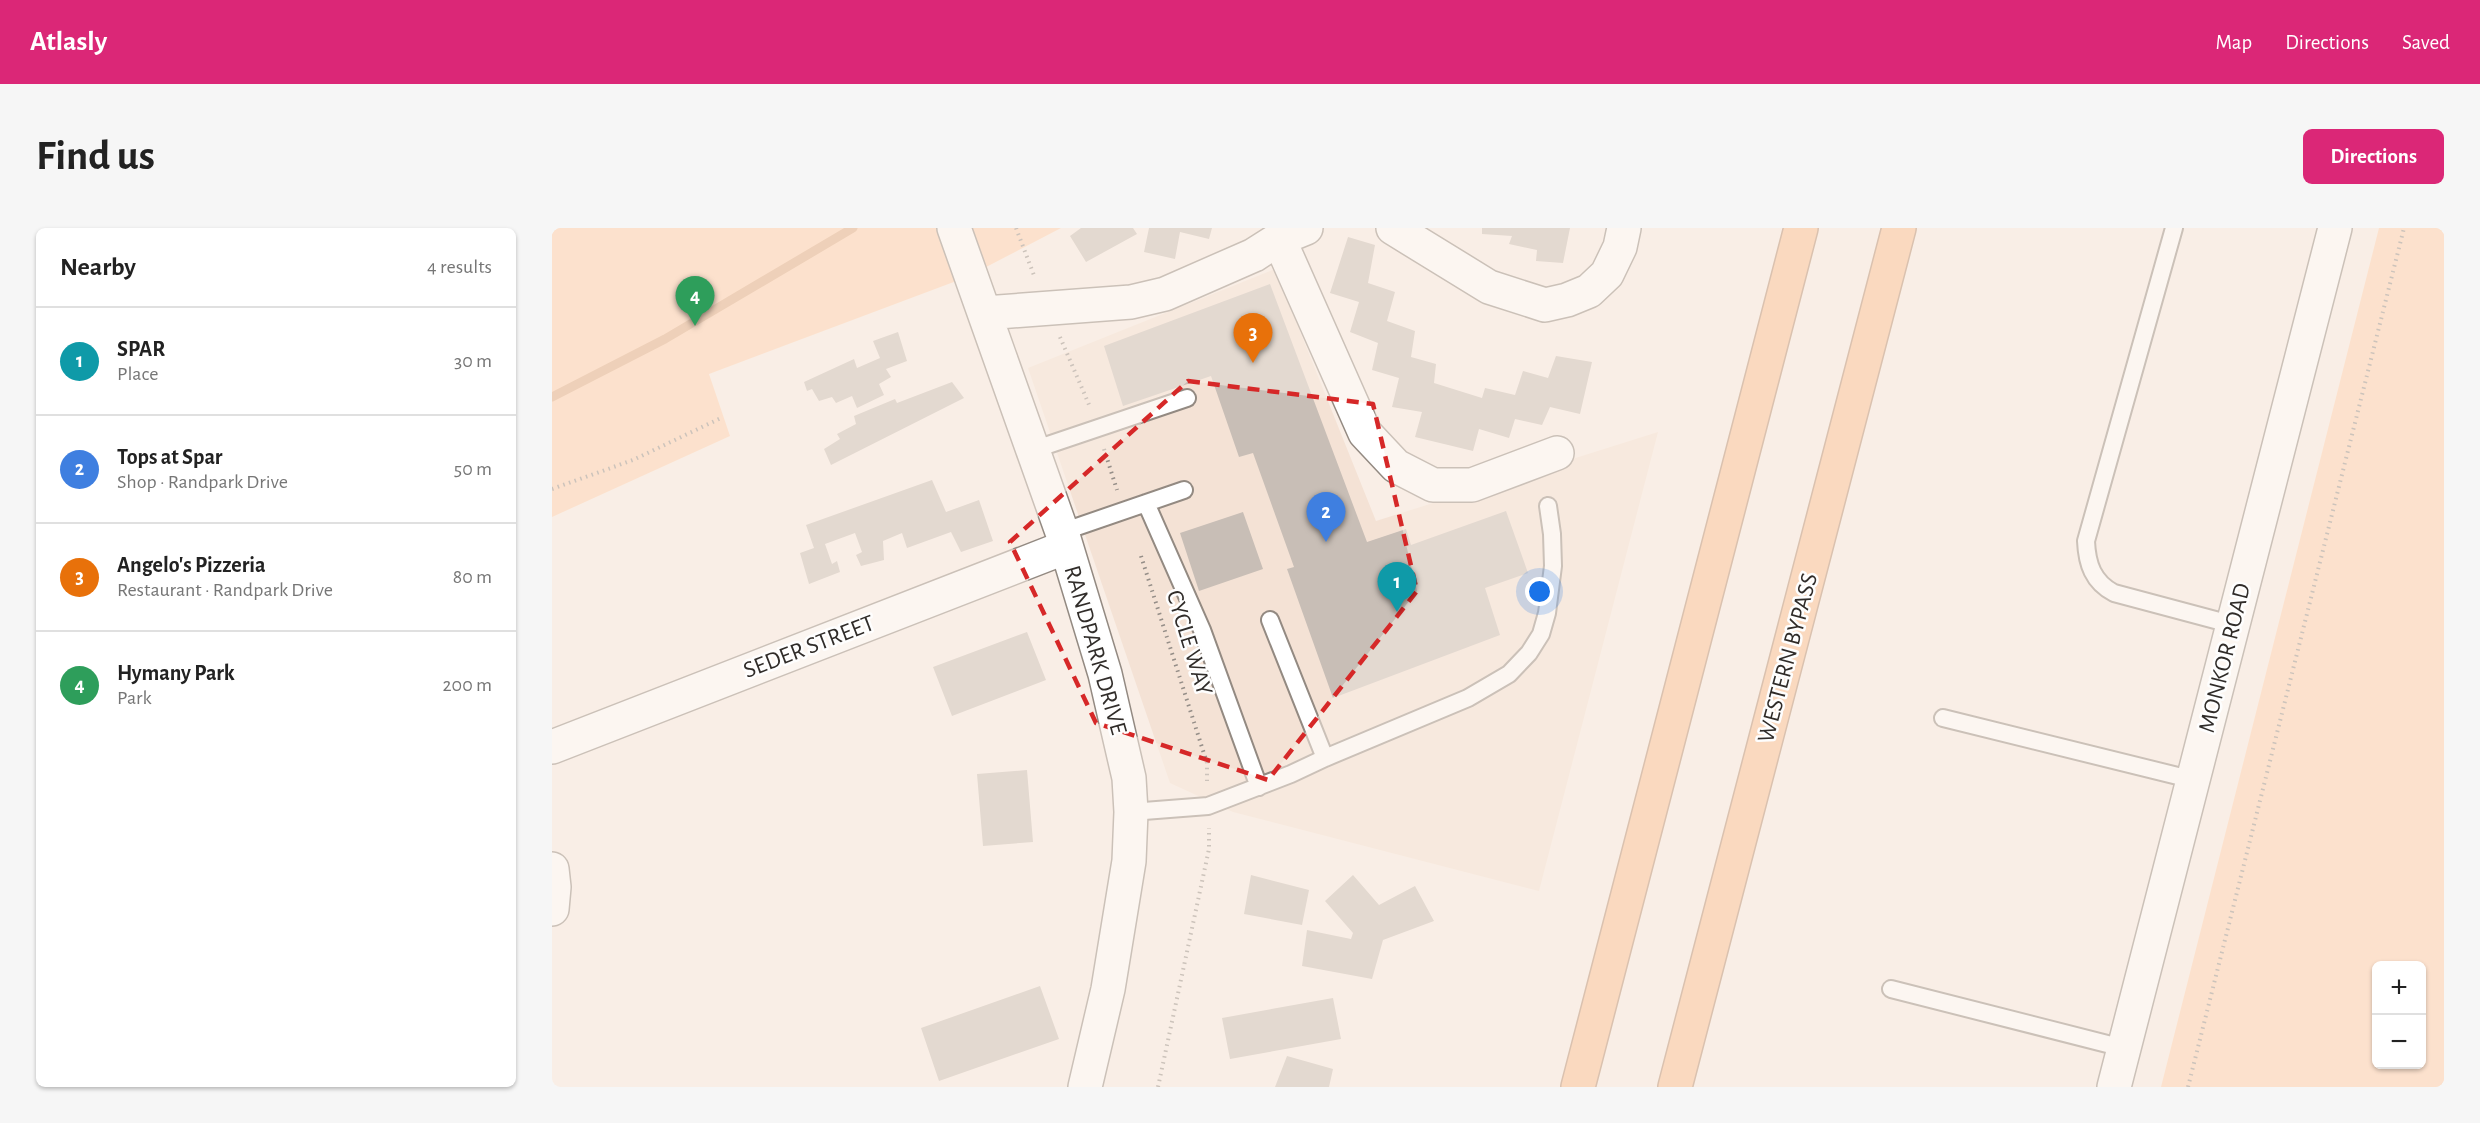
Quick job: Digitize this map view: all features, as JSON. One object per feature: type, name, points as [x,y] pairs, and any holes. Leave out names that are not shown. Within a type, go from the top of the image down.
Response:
[{"type":"highway","points":[[1578,1087],[1801,228]]},
{"type":"highway","name":"WESTERN BYPASS","points":[[1675,1087],[1899,228]]},
{"type":"street","name":"RANDPARK DRIVE","points":[[954,228],[1064,540],[1105,674],[1129,778],[1131,812],[1129,861],[1108,989],[1085,1087]]},
{"type":"street","points":[[1393,228],[1490,286],[1545,305],[1568,300],[1589,291],[1607,274],[1620,247],[1624,228]]},
{"type":"street","name":"MONKOR ROAD","points":[[2114,1087],[2335,228]]},
{"type":"street","points":[[985,313],[1131,302],[1165,294],[1254,255],[1293,233],[1365,434],[1396,466],[1434,485],[1472,485],[1557,453]]},
{"type":"street","name":"SEDER STREET","points":[[552,747],[1064,540]]},
{"type":"street","points":[[552,869],[554,887],[552,909]]},
{"type":"lane","points":[[2174,228],[2086,541],[2087,557],[2092,573],[2103,587],[2114,593],[2234,625]]},
{"type":"lane","points":[[1033,450],[1187,398]]},
{"type":"lane","points":[[1064,540],[1124,512],[1184,490]]},
{"type":"lane","points":[[1146,503],[1202,630],[1259,787]]},
{"type":"lane","points":[[1131,812],[1208,806],[1259,787],[1476,694],[1509,674],[1529,653],[1541,634],[1547,613],[1553,566],[1548,506]]},
{"type":"lane","points":[[1270,620],[1325,758]]},
{"type":"lane","points":[[1943,718],[2194,780]]},
{"type":"lane","points":[[1891,989],[2123,1048]]},
{"type":"path","name":"CYCLE WAY","points":[[1016,228],[1047,307],[1087,397],[1124,512],[1151,582],[1207,763],[1209,849],[1158,1087]]},
{"type":"path","points":[[2188,1087],[2404,228]]},
{"type":"path","points":[[552,489],[633,460],[723,417]]},
{"type":"highlighted area","points":[[1188,381],[1373,404],[1417,591],[1268,780],[1096,723],[1010,542]]},
{"type":"shaded area","points":[[552,228],[1061,228],[967,277],[709,374],[730,436],[552,517]]},
{"type":"shaded area","points":[[2379,228],[2444,228],[2444,1087],[2161,1087]]},
{"type":"shaded area","points":[[1275,269],[1376,521],[1658,432],[1539,891],[1233,812],[1170,783],[1028,368]]},
{"type":"building","points":[[1081,228],[1133,228],[1137,234],[1086,262],[1070,236]]},
{"type":"building","points":[[1149,228],[1212,228],[1209,239],[1180,232],[1175,259],[1144,252]]},
{"type":"building","points":[[1482,228],[1570,228],[1563,263],[1536,261],[1537,250],[1509,244],[1512,236],[1482,234]]},
{"type":"building","points":[[1348,237],[1375,245],[1368,283],[1395,292],[1387,321],[1415,331],[1411,357],[1436,364],[1434,383],[1482,398],[1485,388],[1515,395],[1523,371],[1548,378],[1556,356],[1592,362],[1580,414],[1550,407],[1542,425],[1515,419],[1509,438],[1479,429],[1473,451],[1415,437],[1422,412],[1392,407],[1399,378],[1372,370],[1378,343],[1350,332],[1359,302],[1330,293]]},
{"type":"building","points":[[1270,284],[1367,542],[1406,529],[1411,545],[1506,511],[1528,573],[1485,588],[1500,635],[1333,698],[1287,569],[1294,567],[1253,453],[1239,457],[1211,376],[1123,406],[1104,346]]},
{"type":"building","points":[[898,332],[907,361],[886,369],[891,377],[879,384],[884,395],[857,408],[852,396],[836,403],[832,397],[819,401],[812,389],[807,391],[804,382],[854,359],[857,368],[880,358],[873,341]]},
{"type":"building","points":[[952,382],[964,398],[831,465],[824,449],[840,439],[837,434],[856,424],[854,416],[895,399],[897,403]]},
{"type":"building","points":[[932,480],[946,512],[979,500],[993,541],[961,552],[951,532],[907,548],[902,533],[883,541],[884,560],[861,566],[856,555],[862,552],[855,533],[825,544],[832,564],[837,561],[840,572],[809,584],[800,553],[814,548],[806,525]]},
{"type":"building","points":[[1243,512],[1263,569],[1199,591],[1180,533]]},
{"type":"building","points":[[1027,632],[1046,680],[952,716],[933,667]]},
{"type":"building","points":[[1027,770],[1033,842],[983,846],[977,774]]},
{"type":"building","points":[[1251,875],[1309,890],[1302,925],[1244,914]]},
{"type":"building","points":[[1353,875],[1379,905],[1415,886],[1434,921],[1383,940],[1372,979],[1302,966],[1307,930],[1351,939],[1353,933],[1325,901]]},
{"type":"building","points":[[1040,986],[1059,1039],[939,1081],[921,1028]]},
{"type":"building","points":[[1333,998],[1341,1039],[1230,1059],[1222,1018]]},
{"type":"building","points":[[1287,1056],[1333,1069],[1329,1087],[1275,1087]]},
{"type":"waterway","points":[[552,397],[665,339],[853,228]]},
{"type":"place","name":"Hymany Park","points":[[695,326]]},
{"type":"place","name":"Angelo's Pizzeria","points":[[1253,363]]},
{"type":"place","name":"Tops at Spar","points":[[1326,542]]},
{"type":"place","name":"SPAR","points":[[1397,612]]}]
